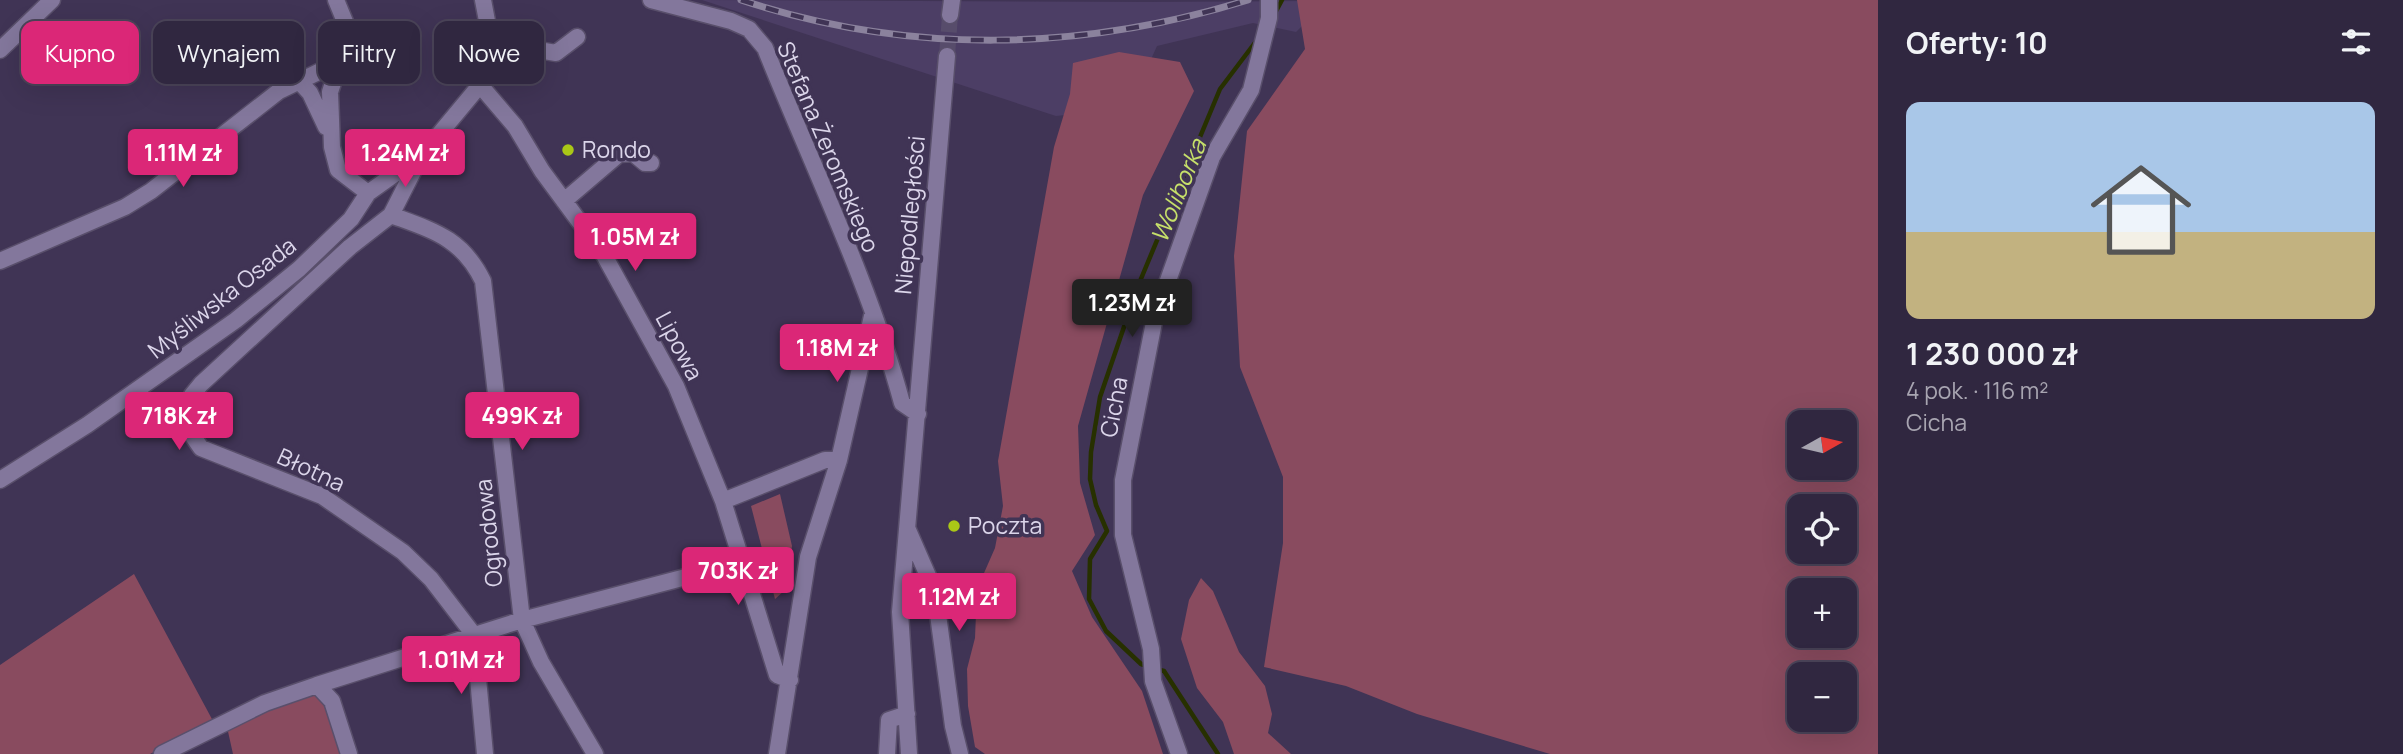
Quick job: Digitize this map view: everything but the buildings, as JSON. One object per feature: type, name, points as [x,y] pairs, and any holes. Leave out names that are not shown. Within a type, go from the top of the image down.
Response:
[{"type":"street","points":[[0,50],[52,0]]},
{"type":"street","points":[[336,0],[345,21]]},
{"type":"street","points":[[483,0],[487,21]]},
{"type":"street","name":"Stefana Żeromskiego","points":[[652,0],[732,21],[748,29],[765,48],[872,316],[902,403],[918,414]]},
{"type":"street","name":"Cicha","points":[[1179,754],[1153,681],[1151,649],[1123,535],[1123,480],[1155,317],[1212,157],[1251,90],[1264,46],[1269,0]]},
{"type":"street","points":[[544,51],[556,53],[577,37]]},
{"type":"street","name":"Niepodległości","points":[[909,754],[900,612],[947,56]]},
{"type":"street","points":[[0,261],[125,207],[152,191],[279,91],[295,84]]},
{"type":"street","points":[[302,84],[310,93],[330,136],[338,170],[368,193]]},
{"type":"street","points":[[330,136],[332,84]]},
{"type":"street","points":[[391,215],[421,156],[481,85]]},
{"type":"street","name":"Lipowa","points":[[481,85],[516,126],[564,201],[604,255],[676,386],[723,501],[777,675],[790,680]]},
{"type":"street","points":[[564,201],[619,154],[633,153],[645,163],[651,163]]},
{"type":"street","name":"Myśliwska Osada","points":[[0,480],[87,425],[236,320],[299,269],[351,219],[368,193],[421,156]]},
{"type":"street","name":"Ogrodowa","points":[[391,215],[449,239],[471,258],[482,281],[522,620],[541,662],[595,754]]},
{"type":"street","name":"Błotna","points":[[391,215],[350,247],[201,384],[192,395],[185,425],[191,438],[201,448],[322,496],[403,552],[454,606],[474,635]]},
{"type":"street","points":[[777,754],[808,557],[839,460],[872,316]]},
{"type":"street","points":[[723,501],[825,460],[839,460]]},
{"type":"street","points":[[908,529],[935,592],[953,726],[960,754]]},
{"type":"street","points":[[162,754],[265,703],[317,685],[522,620],[743,562]]},
{"type":"street","points":[[474,635],[485,754]]},
{"type":"street","points":[[317,685],[332,701],[349,754]]},
{"type":"street","points":[[887,754],[889,720],[906,715]]},
{"type":"shaded area","points":[[702,0],[1460,0],[1316,12],[1296,32],[1253,23],[1157,46],[1129,108],[1056,116]]},
{"type":"shaded area","points":[[1297,0],[1878,0],[1878,754],[1550,754],[1417,714],[1346,686],[1264,667],[1283,543],[1283,477],[1240,367],[1234,256],[1247,131],[1305,49]]},
{"type":"shaded area","points":[[1119,52],[1180,62],[1194,91],[1143,195],[1078,426],[1080,483],[1095,535],[1072,571],[1092,617],[1142,691],[1163,754],[985,754],[975,747],[968,706],[967,669],[975,638],[977,589],[995,548],[1003,506],[998,461],[1054,147],[1070,94],[1073,63]]},
{"type":"shaded area","points":[[780,494],[792,546],[785,590],[775,599],[751,506]]},
{"type":"shaded area","points":[[134,574],[213,721],[150,754],[0,754],[0,665]]},
{"type":"shaded area","points":[[1201,578],[1213,591],[1239,652],[1265,686],[1272,714],[1268,733],[1291,754],[1234,754],[1223,722],[1197,688],[1181,639],[1189,600]]},
{"type":"shaded area","points":[[316,689],[329,704],[345,754],[233,754],[227,727]]},
{"type":"waterway","name":"Woliborka","points":[[1274,15],[1282,0]]},
{"type":"waterway","name":"Woliborka","points":[[1147,666],[1141,664],[1106,631],[1089,599],[1090,559],[1107,531],[1096,505],[1090,479],[1091,452],[1100,397],[1138,286],[1220,89],[1257,40]]},
{"type":"waterway","name":"Woliborka","points":[[1156,669],[1164,671],[1218,754]]},
{"type":"tunnel","points":[[947,56],[950,15]]},
{"type":"railway","points":[[741,0],[804,18],[867,31],[931,38],[994,40],[1121,30],[1248,0]]},
{"type":"place","name":"Rondo","points":[[568,150]]},
{"type":"place","name":"Poczta","points":[[954,526]]}]
